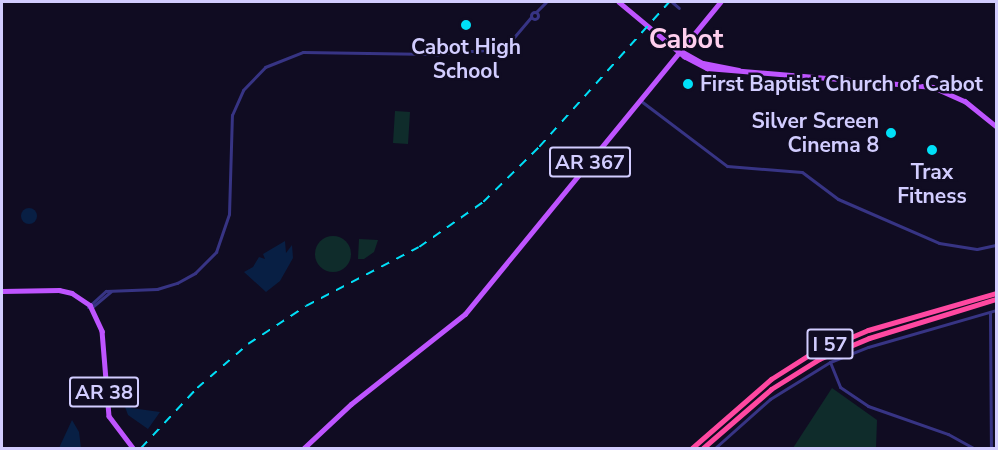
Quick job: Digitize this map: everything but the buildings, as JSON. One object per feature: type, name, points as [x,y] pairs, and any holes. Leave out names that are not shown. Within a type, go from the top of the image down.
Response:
[{"type":"highway","name":"I 57","points":[[692,448],[771,379],[817,351],[868,330],[996,292]]},
{"type":"highway","name":"I 57","points":[[703,448],[771,389],[819,359],[868,338],[996,299]]},
{"type":"main road","points":[[619,2],[681,51],[704,63],[746,72],[933,87],[965,101],[996,126]]},
{"type":"main road","name":"AR 367","points":[[304,448],[351,404],[465,314],[720,2]]},
{"type":"main road","points":[[2,291],[52,291],[73,296],[91,306]]},
{"type":"main road","name":"AR 38","points":[[91,306],[101,335],[105,402],[115,428],[133,448]]},
{"type":"street","points":[[91,306],[99,296],[113,290],[157,289],[177,283],[195,273],[216,252],[229,214],[230,129],[234,108],[243,90],[266,67],[303,52],[500,50],[528,24],[546,2]]},
{"type":"street","points":[[672,2],[679,8]]},
{"type":"street","points":[[641,101],[727,166],[802,172],[838,199],[939,243],[968,248],[996,245]]},
{"type":"street","points":[[91,306],[113,290]]},
{"type":"street","points":[[715,448],[770,399],[830,362],[868,346],[996,310]]},
{"type":"street","points":[[990,312],[991,448]]},
{"type":"street","points":[[830,362],[840,387],[868,406],[948,434],[973,448]]},
{"type":"green space","points":[[395,111],[410,112],[408,144],[393,143]]},
{"type":"green space","points":[[333,236],[346,241],[351,254],[346,267],[333,272],[320,267],[315,254],[320,241]]},
{"type":"green space","points":[[359,239],[378,240],[374,252],[364,259],[358,259]]},
{"type":"green space","points":[[832,388],[877,420],[876,448],[793,448]]},
{"type":"water","points":[[29,208],[37,216],[29,224],[21,216]]},
{"type":"water","points":[[285,241],[286,253],[292,245],[293,258],[280,281],[266,292],[244,272],[253,267],[259,257],[265,259],[263,254]]},
{"type":"water","points":[[125,395],[131,408],[160,412],[148,429],[128,415],[121,396]]},
{"type":"water","points":[[72,420],[79,432],[81,448],[59,448]]},
{"type":"railway","points":[[141,448],[197,388],[248,344],[306,306],[419,247],[483,202],[539,147],[669,2]]},
{"type":"place","name":"Cabot High School","points":[[466,25]]},
{"type":"place","name":"First Baptist Church of Cabot","points":[[688,84]]},
{"type":"place","name":"Silver Screen Cinema 8","points":[[891,133]]},
{"type":"place","name":"Trax Fitness","points":[[932,150]]},
{"type":"district","name":"Cabot","points":[[686,40]]}]
